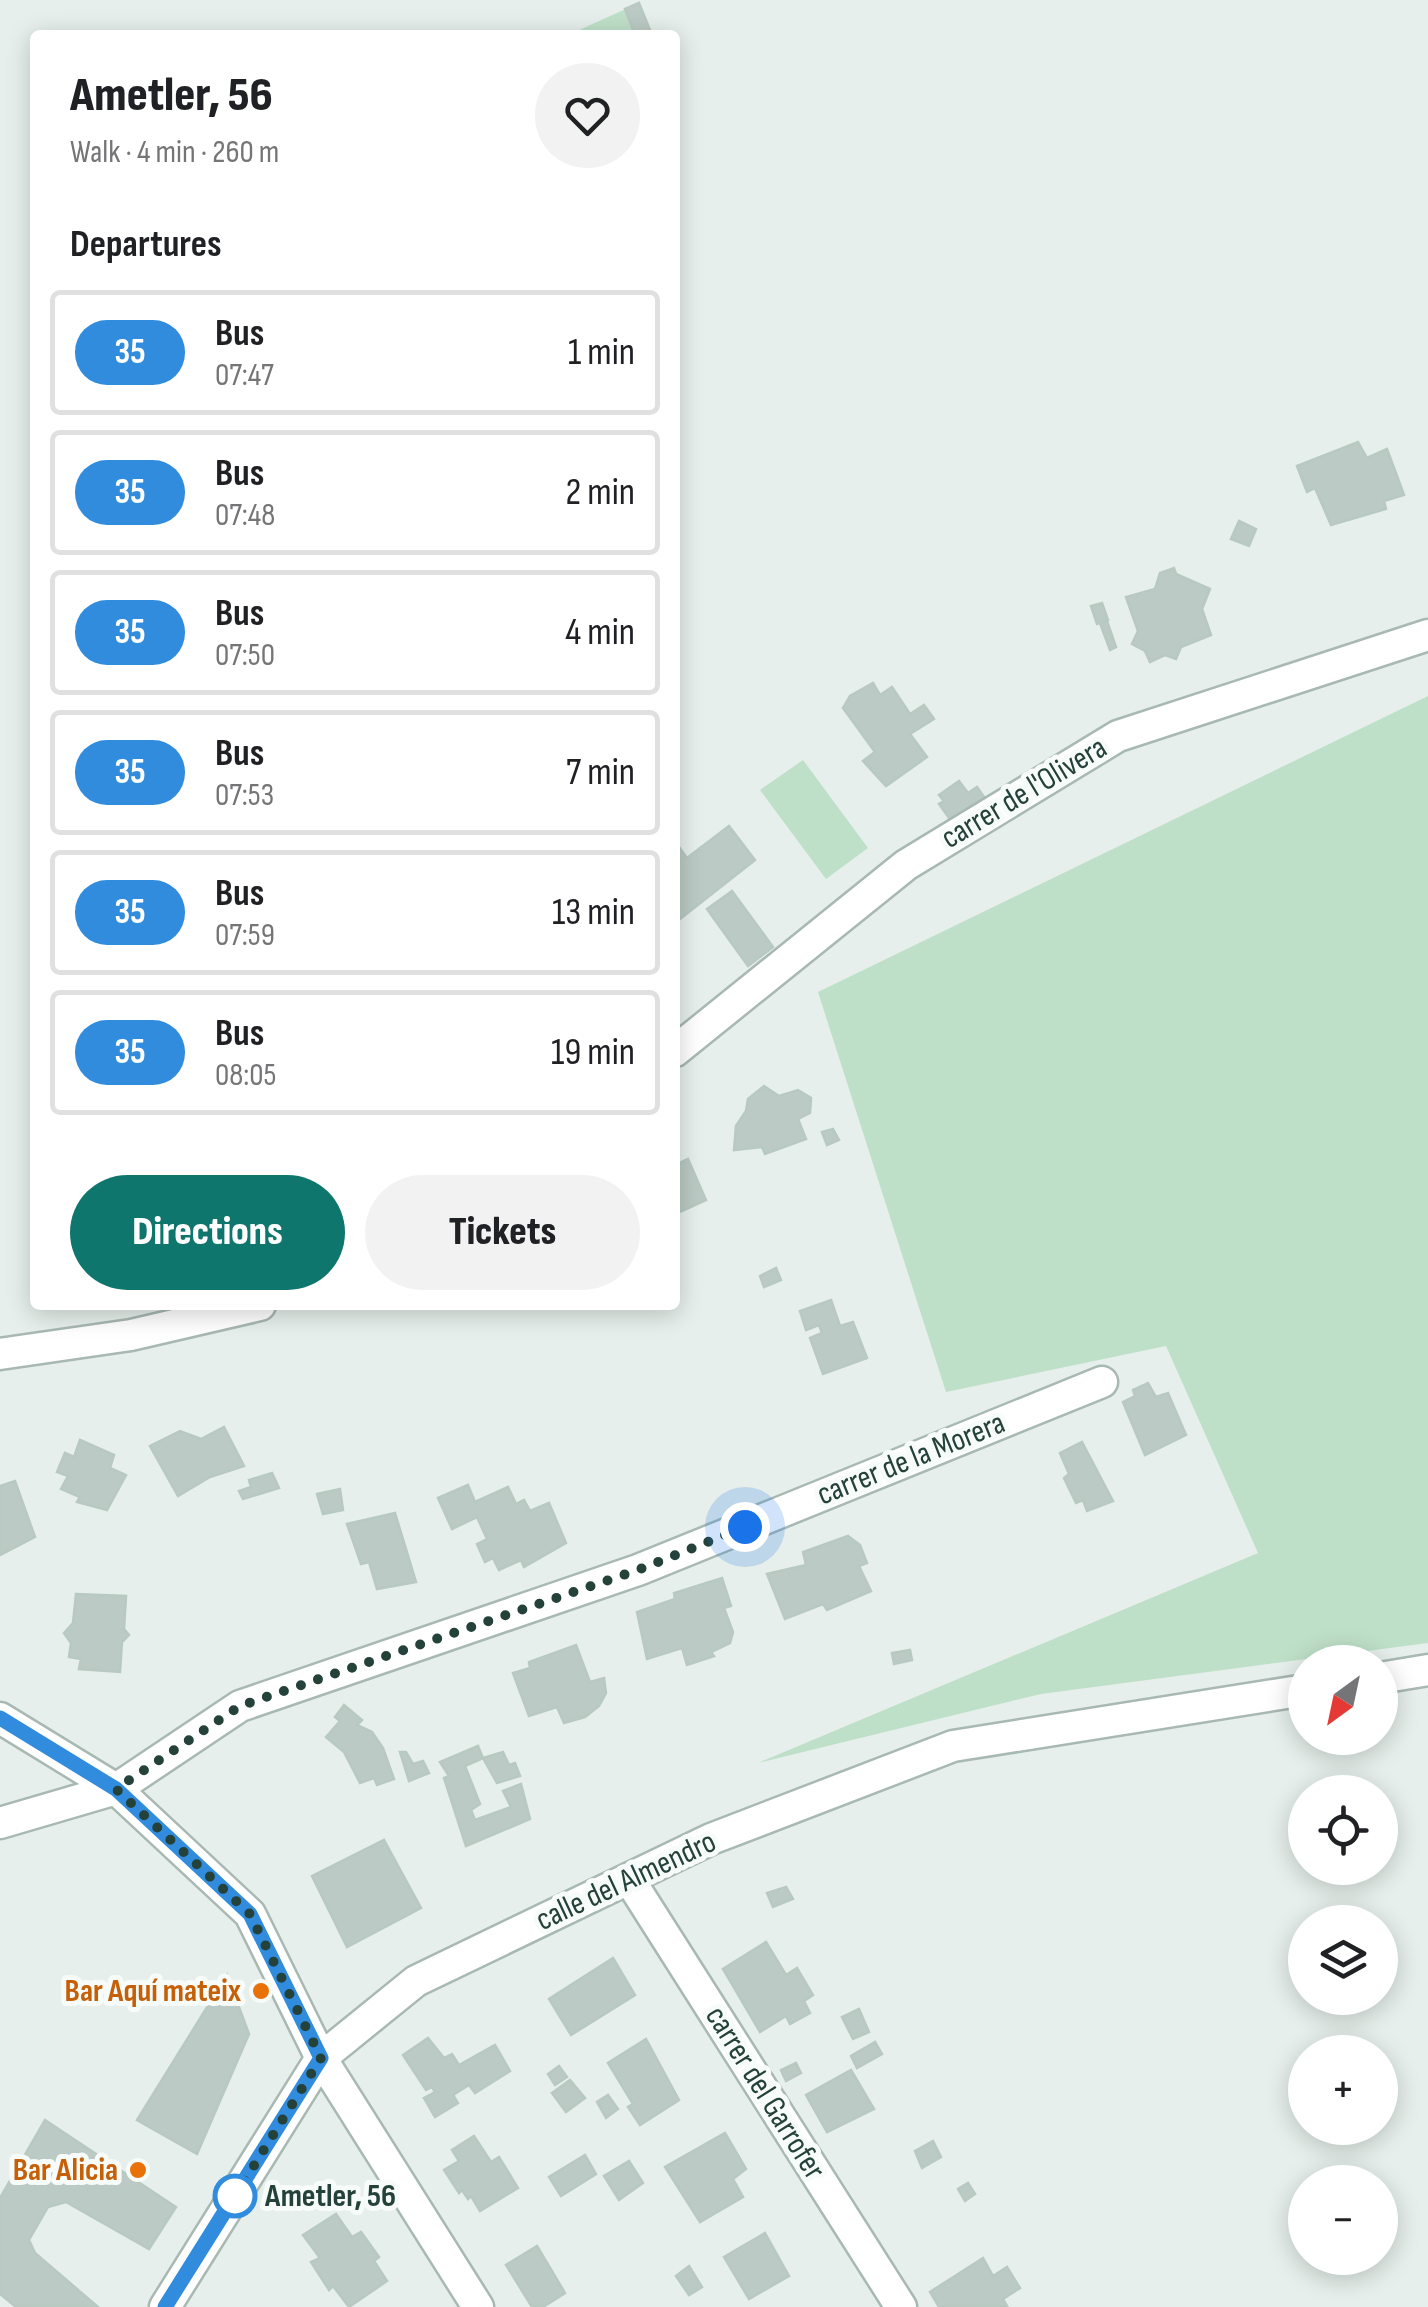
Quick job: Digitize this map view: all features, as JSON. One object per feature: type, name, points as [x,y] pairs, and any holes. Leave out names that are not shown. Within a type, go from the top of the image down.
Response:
[{"type":"street","name":"carrer de l'Olivera","points":[[680,1047],[906,865],[1118,736],[1428,635]]},
{"type":"street","points":[[0,1354],[131,1335],[238,1310]]},
{"type":"street","name":"carrer de la Morera","points":[[0,1823],[116,1789],[240,1706],[638,1570],[1102,1382]]},
{"type":"street","points":[[1398,1675],[1428,1670]]},
{"type":"street","name":"calle del Almendro","points":[[166,2307],[321,2058],[416,1981],[711,1839],[953,1746],[1288,1693]]},
{"type":"street","points":[[0,1718],[116,1789],[250,1914],[321,2058],[478,2307]]},
{"type":"street","name":"carrer del Garrofer","points":[[629,1879],[902,2307]]},
{"type":"green space","points":[[639,3],[650,30],[579,30]]},
{"type":"green space","points":[[1428,696],[1428,1643],[1398,1647],[1288,1645],[1288,1661],[1041,1694],[758,1763],[1258,1553],[1166,1346],[946,1392],[818,992]]},
{"type":"green space","points":[[803,760],[868,848],[826,879],[760,790]]},
{"type":"building","points":[[639,3],[650,30],[633,30],[625,9]]},
{"type":"building","points":[[1358,442],[1367,458],[1387,449],[1404,495],[1384,501],[1386,509],[1331,525],[1315,488],[1307,492],[1297,466]]},
{"type":"building","points":[[1239,521],[1256,529],[1249,546],[1231,539]]},
{"type":"building","points":[[1174,568],[1176,574],[1210,589],[1202,609],[1211,635],[1181,647],[1176,659],[1165,655],[1150,662],[1145,651],[1132,644],[1138,631],[1126,597],[1155,589],[1160,573]]},
{"type":"building","points":[[1102,603],[1108,620],[1097,624],[1091,606]]},
{"type":"building","points":[[1107,621],[1116,647],[1110,650],[1100,623]]},
{"type":"building","points":[[873,683],[880,695],[892,687],[910,714],[924,705],[934,719],[910,734],[927,757],[886,786],[863,761],[875,752],[843,708],[850,696]]},
{"type":"building","points":[[959,781],[968,793],[977,787],[989,804],[954,825],[939,804],[944,801],[939,795]]},
{"type":"building","points":[[729,826],[755,860],[680,919],[680,848],[687,858]]},
{"type":"building","points":[[732,891],[773,947],[748,966],[707,909]]},
{"type":"building","points":[[764,1086],[779,1096],[798,1090],[811,1098],[810,1113],[798,1119],[806,1139],[765,1154],[762,1147],[734,1150],[736,1126],[746,1111],[748,1099]]},
{"type":"building","points":[[833,1129],[839,1140],[827,1145],[822,1132]]},
{"type":"building","points":[[688,1159],[706,1200],[680,1212],[680,1163]]},
{"type":"building","points":[[776,1268],[781,1280],[764,1287],[760,1276]]},
{"type":"building","points":[[831,1300],[840,1326],[853,1322],[867,1358],[823,1374],[810,1338],[822,1333],[819,1325],[806,1330],[800,1311]]},
{"type":"building","points":[[1148,1383],[1156,1397],[1168,1393],[1186,1435],[1145,1455],[1123,1402],[1135,1396],[1133,1390]]},
{"type":"building","points":[[224,1427],[244,1466],[210,1477],[178,1496],[150,1446],[180,1431],[201,1439]]},
{"type":"building","points":[[80,1440],[114,1455],[110,1468],[126,1475],[107,1510],[77,1502],[80,1497],[61,1489],[68,1476],[57,1472],[65,1453],[74,1457]]},
{"type":"building","points":[[1082,1442],[1113,1501],[1087,1511],[1083,1500],[1076,1503],[1064,1478],[1069,1474],[1060,1453]]},
{"type":"building","points":[[272,1473],[279,1488],[243,1499],[239,1491],[251,1487],[249,1480]]},
{"type":"building","points":[[15,1481],[35,1537],[0,1555],[0,1486]]},
{"type":"building","points":[[468,1485],[475,1502],[508,1487],[516,1504],[524,1500],[530,1511],[549,1503],[566,1543],[524,1567],[521,1560],[499,1570],[493,1558],[485,1562],[477,1544],[487,1539],[477,1517],[452,1529],[438,1498]]},
{"type":"building","points":[[340,1489],[343,1510],[323,1514],[317,1494]]},
{"type":"building","points":[[395,1513],[416,1582],[377,1589],[369,1562],[361,1564],[347,1524]]},
{"type":"building","points":[[848,1536],[860,1545],[867,1563],[859,1566],[871,1591],[827,1610],[823,1604],[785,1619],[767,1574],[806,1565],[803,1552]]},
{"type":"building","points":[[722,1578],[731,1606],[724,1608],[733,1632],[730,1643],[711,1652],[714,1656],[687,1665],[682,1648],[647,1659],[637,1612],[675,1599],[674,1593]]},
{"type":"building","points":[[76,1594],[126,1596],[124,1629],[129,1635],[122,1642],[120,1672],[79,1669],[81,1659],[69,1657],[71,1643],[64,1633],[73,1623]]},
{"type":"building","points":[[576,1645],[590,1682],[604,1678],[606,1693],[599,1706],[585,1717],[564,1723],[557,1707],[529,1716],[513,1673],[530,1668],[529,1662]]},
{"type":"building","points":[[910,1650],[912,1660],[894,1664],[892,1653]]},
{"type":"building","points":[[344,1705],[362,1720],[357,1725],[372,1732],[383,1748],[394,1779],[377,1785],[374,1778],[360,1783],[344,1752],[326,1737],[340,1721],[335,1717]]},
{"type":"building","points":[[478,1746],[483,1758],[465,1766],[480,1804],[471,1810],[475,1820],[511,1807],[503,1791],[521,1784],[530,1819],[466,1846],[444,1778],[449,1776],[440,1762]]},
{"type":"building","points":[[400,1752],[406,1752],[413,1764],[423,1761],[429,1773],[409,1781]]},
{"type":"building","points":[[503,1752],[509,1765],[515,1763],[520,1776],[497,1783],[483,1758]]},
{"type":"building","points":[[384,1840],[421,1908],[347,1947],[312,1876]]},
{"type":"building","points":[[786,1887],[793,1899],[773,1907],[767,1893]]},
{"type":"building","points":[[766,1942],[786,1975],[797,1968],[813,1995],[804,2001],[810,2013],[790,2024],[786,2016],[760,2032],[723,1969]]},
{"type":"building","points":[[613,1958],[635,1995],[571,2035],[549,1999]]},
{"type":"building","points":[[227,1975],[249,2034],[197,2154],[137,2120]]},
{"type":"building","points":[[859,2009],[869,2032],[853,2039],[842,2017]]},
{"type":"building","points":[[428,2038],[444,2058],[452,2054],[459,2065],[495,2045],[510,2071],[475,2093],[469,2085],[453,2095],[458,2103],[435,2117],[424,2098],[435,2092],[432,2087],[426,2090],[403,2055]]},
{"type":"building","points":[[646,2039],[679,2100],[640,2125],[628,2107],[633,2104],[608,2063]]},
{"type":"building","points":[[875,2042],[882,2054],[857,2068],[851,2056]]},
{"type":"building","points":[[796,2063],[801,2073],[786,2081],[781,2070]]},
{"type":"building","points":[[559,2066],[567,2077],[555,2085],[548,2074]]},
{"type":"building","points":[[851,2070],[874,2109],[827,2132],[806,2095]]},
{"type":"building","points":[[570,2080],[585,2098],[566,2112],[552,2093]]},
{"type":"building","points":[[608,2095],[618,2109],[606,2118],[597,2102]]},
{"type":"building","points":[[45,2120],[176,2207],[149,2249],[66,2202],[48,2207],[29,2240],[35,2253],[98,2307],[16,2307],[0,2294],[0,2198]]},
{"type":"building","points":[[725,2133],[746,2169],[733,2179],[743,2197],[700,2222],[665,2167]]},
{"type":"building","points":[[474,2136],[491,2162],[499,2157],[518,2188],[480,2211],[471,2196],[468,2199],[462,2190],[459,2193],[444,2170],[459,2161],[452,2150]]},
{"type":"building","points":[[933,2141],[941,2157],[922,2168],[915,2151]]},
{"type":"building","points":[[585,2155],[596,2174],[561,2196],[549,2177]]},
{"type":"building","points":[[629,2161],[643,2183],[619,2200],[604,2176]]},
{"type":"building","points":[[968,2183],[975,2194],[965,2201],[958,2189]]},
{"type":"building","points":[[336,2214],[352,2237],[361,2232],[379,2257],[374,2261],[387,2281],[349,2307],[333,2286],[329,2290],[311,2262],[320,2258],[303,2235]]},
{"type":"building","points":[[765,2233],[789,2276],[749,2299],[724,2257]]},
{"type":"building","points":[[537,2246],[565,2293],[543,2307],[532,2307],[506,2265]]},
{"type":"building","points":[[983,2258],[993,2276],[1007,2267],[1020,2288],[1003,2299],[1007,2306],[939,2307],[930,2292]]},
{"type":"building","points":[[689,2266],[702,2287],[689,2295],[676,2276]]},
{"type":"bus line","name":"35","points":[[0,1718],[116,1789],[250,1914],[321,2058],[165,2307]]},
{"type":"place","name":"Bar Aquí mateix","points":[[261,1991]]},
{"type":"place","name":"Bar Alicia","points":[[138,2170]]},
{"type":"place","name":"Ametler, 56","points":[[235,2196]]},
{"type":"route","points":[[235,2196],[321,2058],[250,1914],[116,1789],[240,1706],[638,1570],[745,1527]]}]
